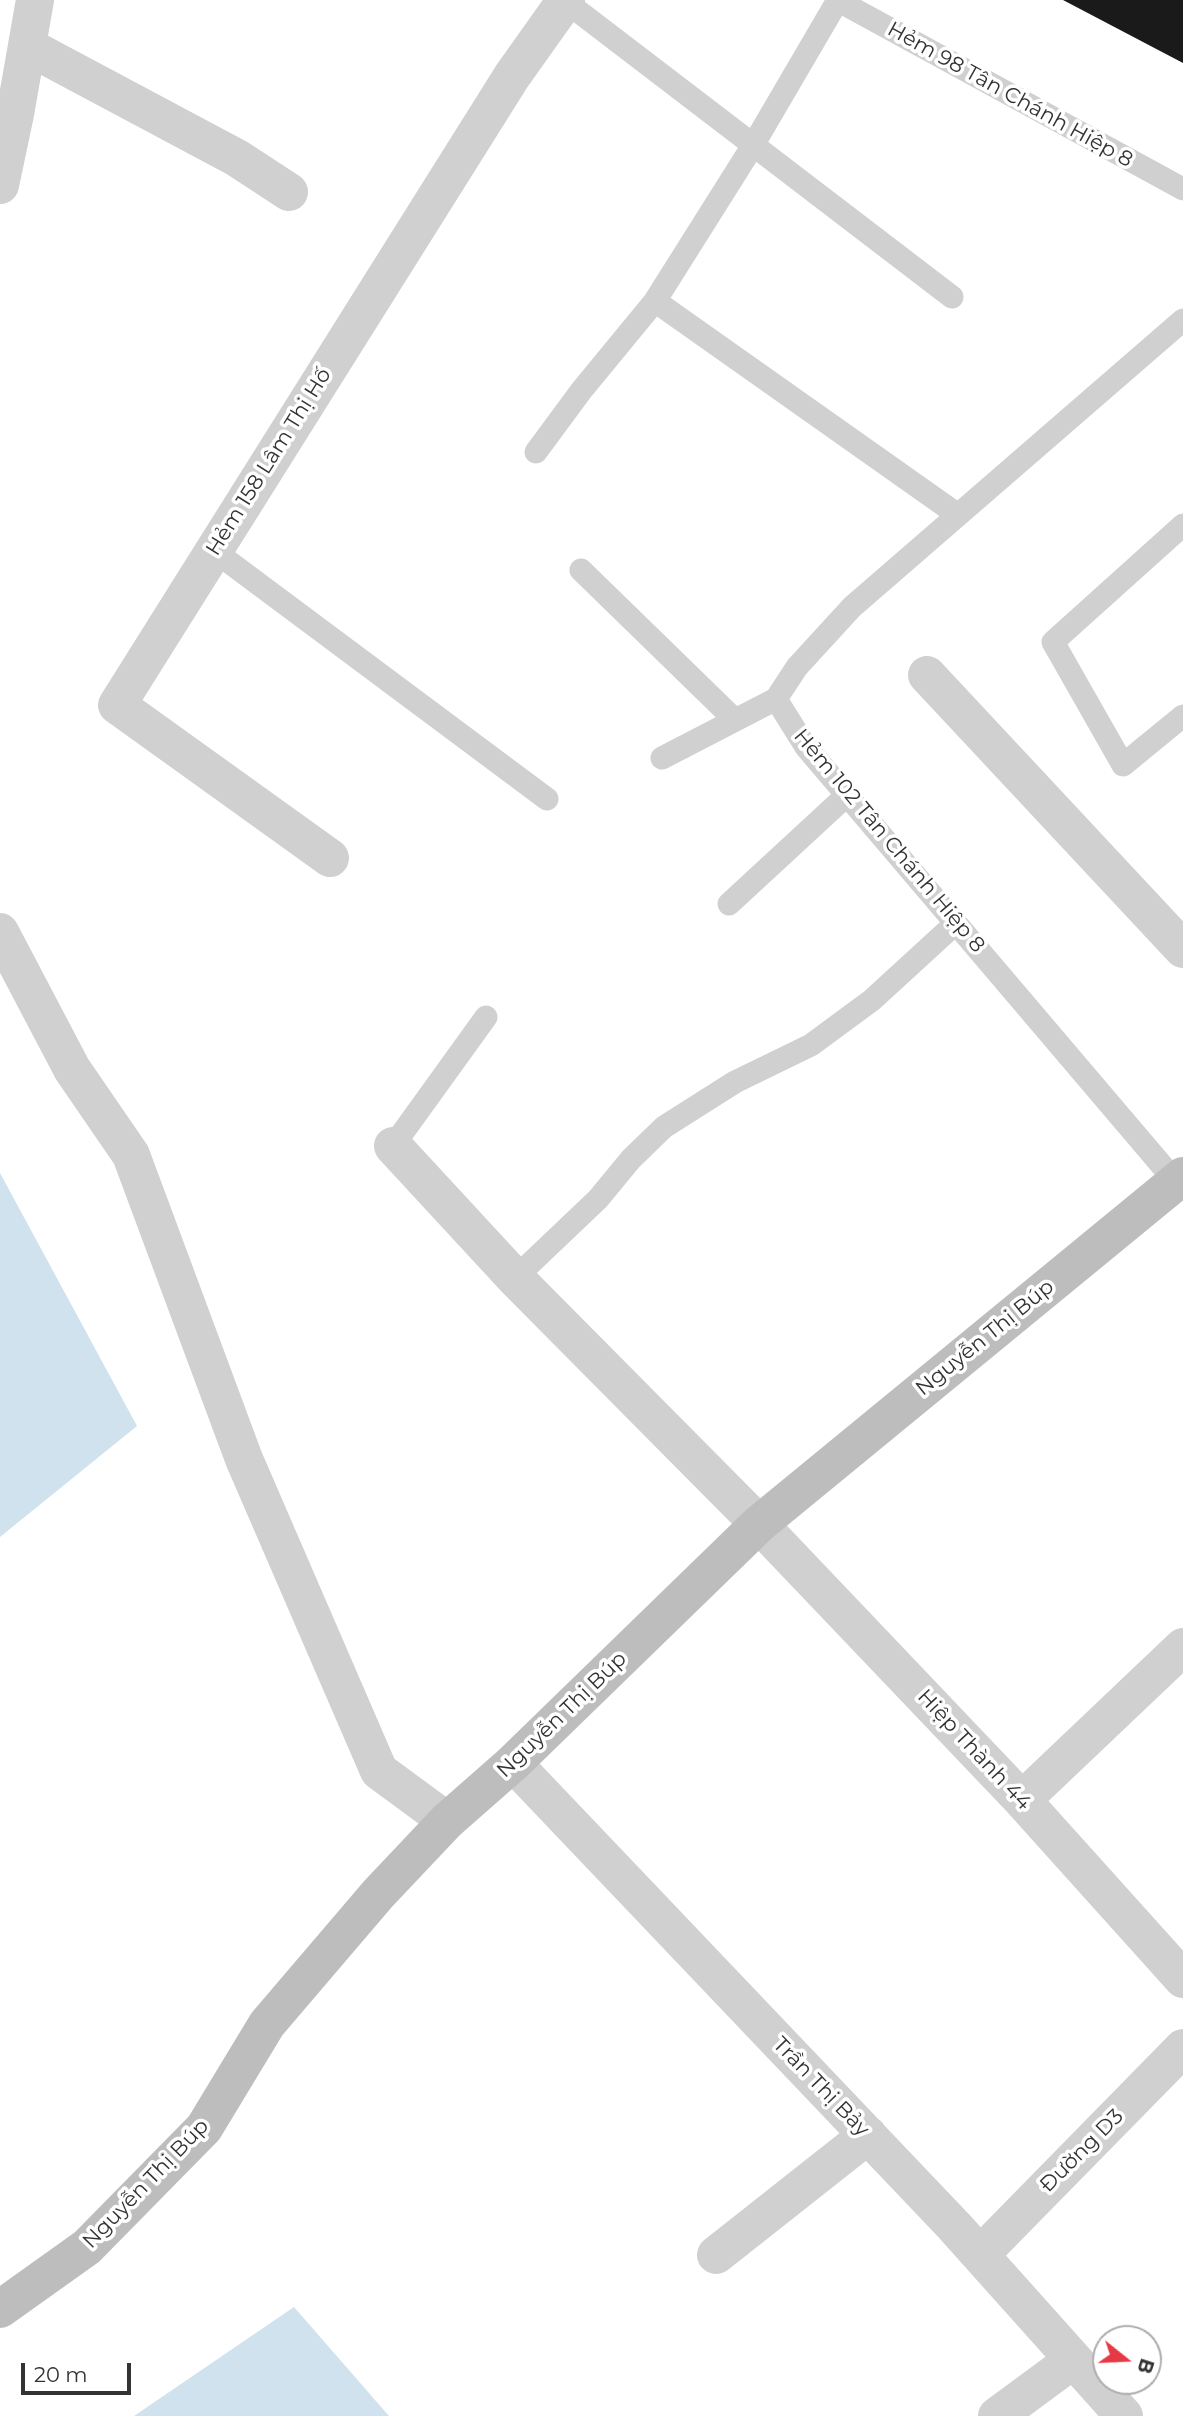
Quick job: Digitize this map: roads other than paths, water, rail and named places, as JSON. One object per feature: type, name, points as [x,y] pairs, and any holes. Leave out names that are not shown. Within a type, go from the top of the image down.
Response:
[{"type":"street","points":[[0,184],[35,0]]},
{"type":"street","name":"Hẻm 158 Lâm Thị Hố","points":[[330,858],[117,705],[512,76],[565,1]]},
{"type":"street","points":[[27,46],[237,158],[289,192]]},
{"type":"street","points":[[927,675],[1183,949]]},
{"type":"street","points":[[0,932],[72,1069],[131,1155],[244,1459],[379,1771],[447,1821]]},
{"type":"street","name":"Hiệp Thành 44","points":[[393,1146],[515,1278],[760,1524],[1022,1800],[1183,1979]]},
{"type":"street","name":"Nguyễn Thị Búp","points":[[0,2309],[88,2247],[204,2128],[267,2024],[378,1894],[447,1821],[513,1763],[760,1524],[1179,1179]]},
{"type":"street","points":[[1022,1800],[1183,1647]]},
{"type":"street","name":"Trần Thị Bảy","points":[[513,1763],[980,2255],[1124,2416]]},
{"type":"street","name":"Đường D3","points":[[980,2255],[1183,2048]]},
{"type":"street","points":[[716,2255],[868,2136]]},
{"type":"street","points":[[997,2416],[1073,2360]]},
{"type":"lane","points":[[536,452],[580,391],[655,301],[752,147],[838,0]]},
{"type":"lane","name":"Hẻm 98 Tân Chánh Hiệp 8","points":[[838,0],[1183,189]]},
{"type":"lane","points":[[565,1],[752,147],[952,297]]},
{"type":"lane","points":[[655,301],[958,515]]},
{"type":"lane","points":[[662,758],[776,699],[797,667],[852,607],[1183,320]]},
{"type":"lane","points":[[1183,525],[1053,642],[1123,765],[1183,716]]},
{"type":"lane","points":[[213,550],[547,799]]},
{"type":"lane","points":[[581,570],[736,720]]},
{"type":"lane","name":"Hẻm 102 Tân Chánh Hiệp 8","points":[[776,699],[806,747],[1179,1179]]},
{"type":"lane","points":[[729,905],[847,795]]},
{"type":"lane","points":[[515,1278],[598,1199],[631,1159],[664,1127],[735,1082],[811,1045],[872,1000],[956,923]]},
{"type":"lane","points":[[393,1146],[486,1017]]},
{"type":"water","points":[[0,1173],[137,1426],[0,1537]]},
{"type":"water","points":[[294,2307],[389,2416],[134,2416]]}]
